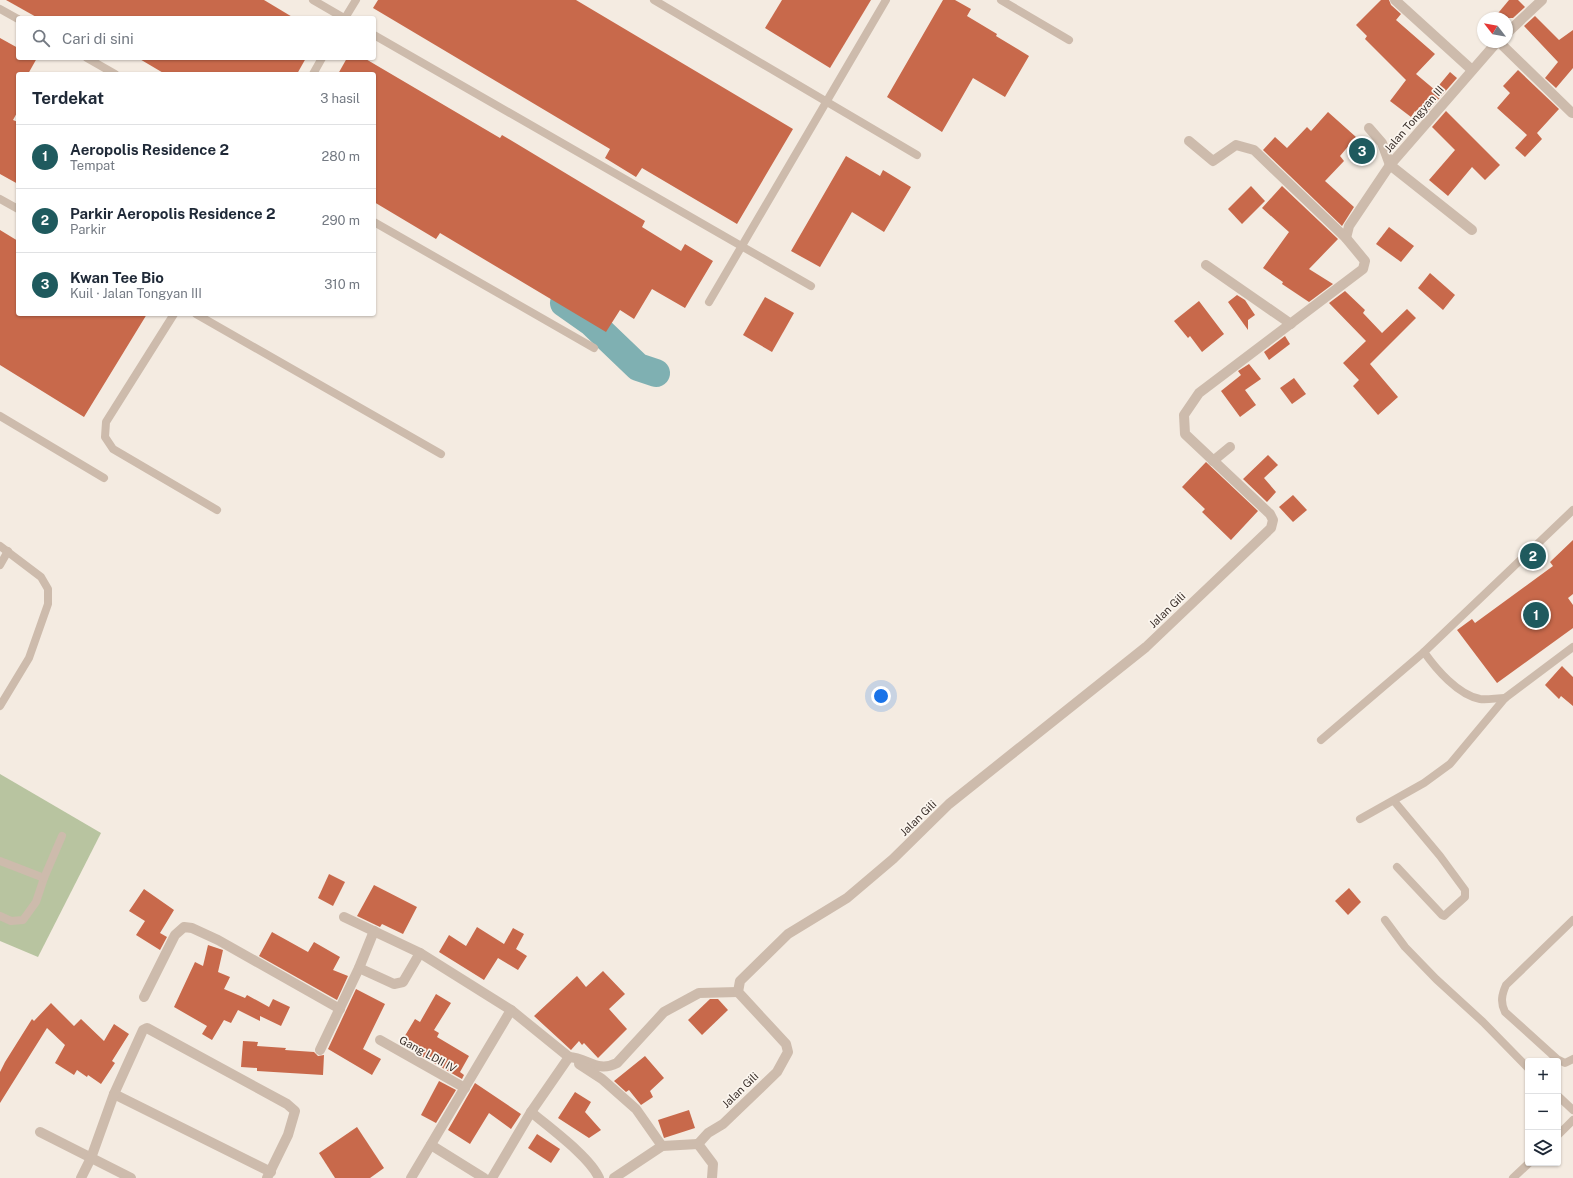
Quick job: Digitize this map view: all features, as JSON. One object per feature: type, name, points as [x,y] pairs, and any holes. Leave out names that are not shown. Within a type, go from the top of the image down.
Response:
[{"type":"street","points":[[1395,0],[1472,70]]},
{"type":"street","points":[[1513,27],[1542,0]]},
{"type":"street","name":"Jalan Tongyan III","points":[[1346,238],[1349,226],[1390,165],[1492,48]]},
{"type":"street","points":[[1504,48],[1572,113]]},
{"type":"street","points":[[1369,128],[1382,143],[1390,165],[1472,230]]},
{"type":"street","points":[[1189,141],[1213,161],[1236,145],[1254,150],[1346,238],[1365,262],[1363,269],[1200,393],[1184,415],[1185,434],[1213,461],[1230,447]]},
{"type":"street","points":[[1206,266],[1291,324]]},
{"type":"street","name":"Jalan Gili","points":[[698,1144],[708,1133],[723,1124],[777,1072],[788,1052],[786,1044],[738,992],[740,981],[788,934],[846,898],[893,859],[949,804],[1146,647],[1271,528],[1273,520],[1270,514],[1213,461]]},
{"type":"street","points":[[344,917],[420,953],[511,1010],[569,1057],[602,1079],[636,1109],[662,1146]]},
{"type":"street","points":[[144,997],[175,935],[184,927],[192,928],[218,940],[340,1009]]},
{"type":"street","points":[[320,1050],[359,968],[374,931]]},
{"type":"street","points":[[359,968],[394,984],[398,984],[403,982],[420,953]]},
{"type":"street","points":[[569,1057],[600,1067],[608,1067],[617,1062],[664,1012],[699,993],[738,992]]},
{"type":"street","points":[[411,1178],[511,1010]]},
{"type":"street","points":[[81,1178],[91,1158],[114,1094],[142,1030],[147,1028],[287,1104],[295,1111],[288,1135],[269,1175],[114,1094]]},
{"type":"street","name":"Gang LDII IV","points":[[380,1040],[465,1088]]},
{"type":"street","points":[[492,1178],[531,1112],[569,1057]]},
{"type":"street","points":[[531,1112],[572,1148],[595,1175]]},
{"type":"street","points":[[40,1132],[131,1178]]},
{"type":"street","points":[[614,1178],[662,1146],[698,1144],[713,1164],[712,1178]]},
{"type":"street","points":[[431,1145],[484,1178]]},
{"type":"lane","points":[[313,0],[341,16]]},
{"type":"lane","points":[[346,16],[356,0]]},
{"type":"lane","points":[[654,0],[826,103],[917,155]]},
{"type":"lane","points":[[709,302],[886,0]]},
{"type":"lane","points":[[1001,0],[1069,40]]},
{"type":"lane","points":[[0,9],[16,18]]},
{"type":"lane","points":[[376,36],[811,286]]},
{"type":"lane","points":[[90,60],[112,72]]},
{"type":"lane","points":[[314,72],[321,60]]},
{"type":"lane","points":[[0,199],[16,208]]},
{"type":"lane","points":[[376,223],[594,348]]},
{"type":"lane","points":[[173,316],[106,422],[105,437],[113,449],[217,510]]},
{"type":"lane","points":[[200,316],[441,454]]},
{"type":"lane","points":[[0,416],[104,478]]},
{"type":"lane","points":[[1321,740],[1424,652],[1573,510]]},
{"type":"lane","points":[[0,546],[41,577],[48,589],[48,604],[29,658],[0,706]]},
{"type":"lane","points":[[0,565],[8,551]]},
{"type":"lane","points":[[1360,819],[1394,801],[1450,764],[1505,698],[1573,647]]},
{"type":"lane","points":[[1424,652],[1438,672],[1462,691],[1480,699],[1505,698]]},
{"type":"lane","points":[[1394,801],[1440,856],[1465,890],[1465,897],[1444,916],[1397,868]]},
{"type":"lane","points":[[0,916],[10,921],[22,920],[36,902],[44,878],[62,836]]},
{"type":"lane","points":[[0,861],[44,878]]},
{"type":"lane","points":[[1385,920],[1405,948],[1483,1022],[1525,1065]]},
{"type":"lane","points":[[1573,920],[1506,985],[1502,993],[1501,1005],[1505,1012],[1557,1060],[1565,1063],[1573,1059]]},
{"type":"lane","points":[[1561,1099],[1573,1110]]},
{"type":"lane","points":[[1561,1132],[1573,1120]]},
{"type":"lane","points":[[1513,1178],[1526,1166]]},
{"type":"green space","points":[[0,774],[101,833],[38,957],[0,941]]},
{"type":"building","points":[[6,0],[264,0],[291,16],[34,16]]},
{"type":"building","points":[[378,0],[576,0],[793,129],[737,224],[642,168],[636,177],[605,158],[610,149],[373,8]]},
{"type":"building","points":[[782,0],[871,0],[830,68],[765,28]]},
{"type":"building","points":[[943,0],[955,0],[971,9],[967,16],[1029,56],[1005,97],[973,78],[942,132],[887,97]]},
{"type":"building","points":[[1381,0],[1389,0],[1391,5],[1401,14],[1396,20],[1435,54],[1416,74],[1435,90],[1450,72],[1457,78],[1422,118],[1415,111],[1411,117],[1390,101],[1406,80],[1365,39],[1367,36],[1356,25]]},
{"type":"building","points":[[1509,0],[1518,0],[1525,7],[1513,18],[1513,12],[1499,12]]},
{"type":"building","points":[[1535,16],[1559,40],[1573,30],[1573,68],[1556,88],[1545,78],[1558,62],[1524,26]]},
{"type":"building","points":[[0,38],[16,47],[16,60],[36,60],[29,72],[16,72],[16,115],[13,120],[16,121],[16,183],[0,174]]},
{"type":"building","points":[[141,60],[305,60],[298,72],[162,72]]},
{"type":"building","points":[[346,60],[367,60],[500,138],[502,135],[645,221],[642,227],[681,251],[685,244],[713,261],[685,308],[652,289],[634,319],[620,310],[606,332],[440,233],[436,239],[376,203],[376,72],[339,72]]},
{"type":"building","points":[[1518,70],[1559,109],[1537,133],[1542,139],[1525,157],[1515,148],[1527,135],[1497,108],[1510,93],[1503,86]]},
{"type":"building","points":[[1446,111],[1500,165],[1485,180],[1472,167],[1448,196],[1429,180],[1455,150],[1432,127]]},
{"type":"building","points":[[1328,112],[1356,137],[1340,156],[1344,161],[1325,181],[1354,207],[1342,226],[1263,150],[1275,137],[1287,148],[1307,127],[1311,131]]},
{"type":"building","points":[[846,156],[880,176],[883,170],[911,187],[884,232],[852,212],[820,267],[791,251]]},
{"type":"building","points":[[1251,186],[1265,201],[1242,224],[1228,209]]},
{"type":"building","points":[[1282,186],[1338,239],[1309,269],[1333,284],[1309,302],[1282,284],[1283,282],[1263,268],[1289,232],[1262,208]]},
{"type":"building","points":[[1389,227],[1414,246],[1401,262],[1376,244]]},
{"type":"building","points":[[0,230],[16,240],[16,316],[146,316],[84,417],[0,365]]},
{"type":"building","points":[[1430,273],[1455,295],[1443,310],[1418,288]]},
{"type":"building","points":[[1345,291],[1365,310],[1363,313],[1382,333],[1407,309],[1416,318],[1370,364],[1398,397],[1378,415],[1353,386],[1359,380],[1343,363],[1366,341],[1329,303]]},
{"type":"building","points":[[1237,295],[1245,300],[1255,315],[1248,320],[1248,330],[1228,302]]},
{"type":"building","points":[[765,297],[794,313],[772,352],[743,335]]},
{"type":"building","points":[[1199,301],[1224,334],[1202,352],[1190,336],[1188,338],[1174,321]]},
{"type":"building","points":[[1285,336],[1290,344],[1269,360],[1264,352]]},
{"type":"building","points":[[1249,364],[1261,379],[1245,390],[1256,405],[1240,417],[1221,391],[1241,375],[1238,371]]},
{"type":"building","points":[[1294,378],[1306,394],[1292,404],[1280,388]]},
{"type":"building","points":[[1268,455],[1278,465],[1264,478],[1276,492],[1267,502],[1243,479]]},
{"type":"building","points":[[1206,462],[1258,511],[1231,540],[1202,512],[1205,509],[1182,487]]},
{"type":"building","points":[[1293,495],[1307,510],[1293,522],[1279,507]]},
{"type":"building","points":[[1573,540],[1573,594],[1568,598],[1573,605],[1573,628],[1497,683],[1457,630],[1472,619],[1475,623],[1553,566],[1550,562]]},
{"type":"building","points":[[1562,666],[1573,677],[1573,706],[1561,696],[1559,699],[1545,685]]},
{"type":"building","points":[[329,874],[345,882],[333,906],[318,898]]},
{"type":"building","points":[[374,885],[417,907],[403,934],[382,924],[380,927],[357,916]]},
{"type":"building","points":[[1349,888],[1361,902],[1348,915],[1335,901]]},
{"type":"building","points":[[144,889],[174,910],[160,933],[167,937],[160,950],[136,935],[145,921],[129,911]]},
{"type":"building","points":[[477,927],[504,944],[513,928],[524,934],[516,949],[527,956],[518,970],[498,958],[484,980],[439,952],[449,935],[466,946]]},
{"type":"building","points":[[272,932],[308,952],[314,942],[340,957],[333,970],[348,976],[337,1000],[259,956]]},
{"type":"building","points":[[208,945],[223,950],[218,972],[230,977],[224,989],[245,998],[247,995],[269,1007],[273,999],[290,1007],[281,1026],[260,1016],[260,1021],[238,1010],[231,1023],[224,1020],[212,1040],[202,1034],[207,1026],[174,1007],[195,962],[203,966]]},
{"type":"building","points":[[603,971],[625,994],[609,1009],[627,1029],[598,1058],[584,1043],[582,1045],[579,1041],[571,1050],[534,1016],[577,976],[586,987]]},
{"type":"building","points":[[356,989],[385,1004],[363,1049],[381,1059],[372,1075],[328,1049]]},
{"type":"building","points":[[436,994],[451,1003],[434,1030],[439,1033],[437,1037],[469,1056],[460,1072],[464,1075],[462,1079],[400,1044],[415,1019],[420,1022]]},
{"type":"building","points":[[710,999],[718,999],[728,1010],[702,1035],[688,1020]]},
{"type":"building","points":[[51,1003],[74,1026],[81,1019],[104,1041],[114,1024],[129,1034],[112,1061],[115,1063],[101,1084],[88,1075],[87,1077],[77,1070],[74,1075],[55,1063],[65,1045],[47,1028],[0,1103],[0,1072],[5,1062],[32,1019],[34,1021]]},
{"type":"building","points":[[243,1041],[258,1042],[257,1046],[286,1048],[285,1050],[314,1052],[318,1056],[324,1055],[323,1075],[257,1071],[257,1068],[241,1067]]},
{"type":"building","points":[[645,1056],[664,1078],[650,1091],[653,1097],[641,1105],[629,1090],[626,1092],[614,1081]]},
{"type":"building","points":[[439,1081],[456,1090],[436,1123],[421,1115]]},
{"type":"building","points":[[475,1083],[521,1114],[511,1129],[489,1113],[470,1144],[448,1130]]},
{"type":"building","points":[[575,1092],[591,1102],[585,1112],[601,1130],[589,1138],[558,1118]]},
{"type":"building","points":[[689,1110],[695,1128],[664,1138],[658,1120]]},
{"type":"building","points":[[357,1127],[384,1168],[370,1178],[335,1178],[319,1153]]},
{"type":"building","points":[[537,1134],[560,1149],[551,1163],[528,1148]]},
{"type":"waterway","points":[[564,303],[591,322],[638,367],[656,373]]},
{"type":"place","name":"Kwan Tee Bio","points":[[1362,151]]},
{"type":"place","name":"Parkir Aeropolis Residence 2","points":[[1533,556]]},
{"type":"place","name":"Aeropolis Residence 2","points":[[1536,615]]}]
